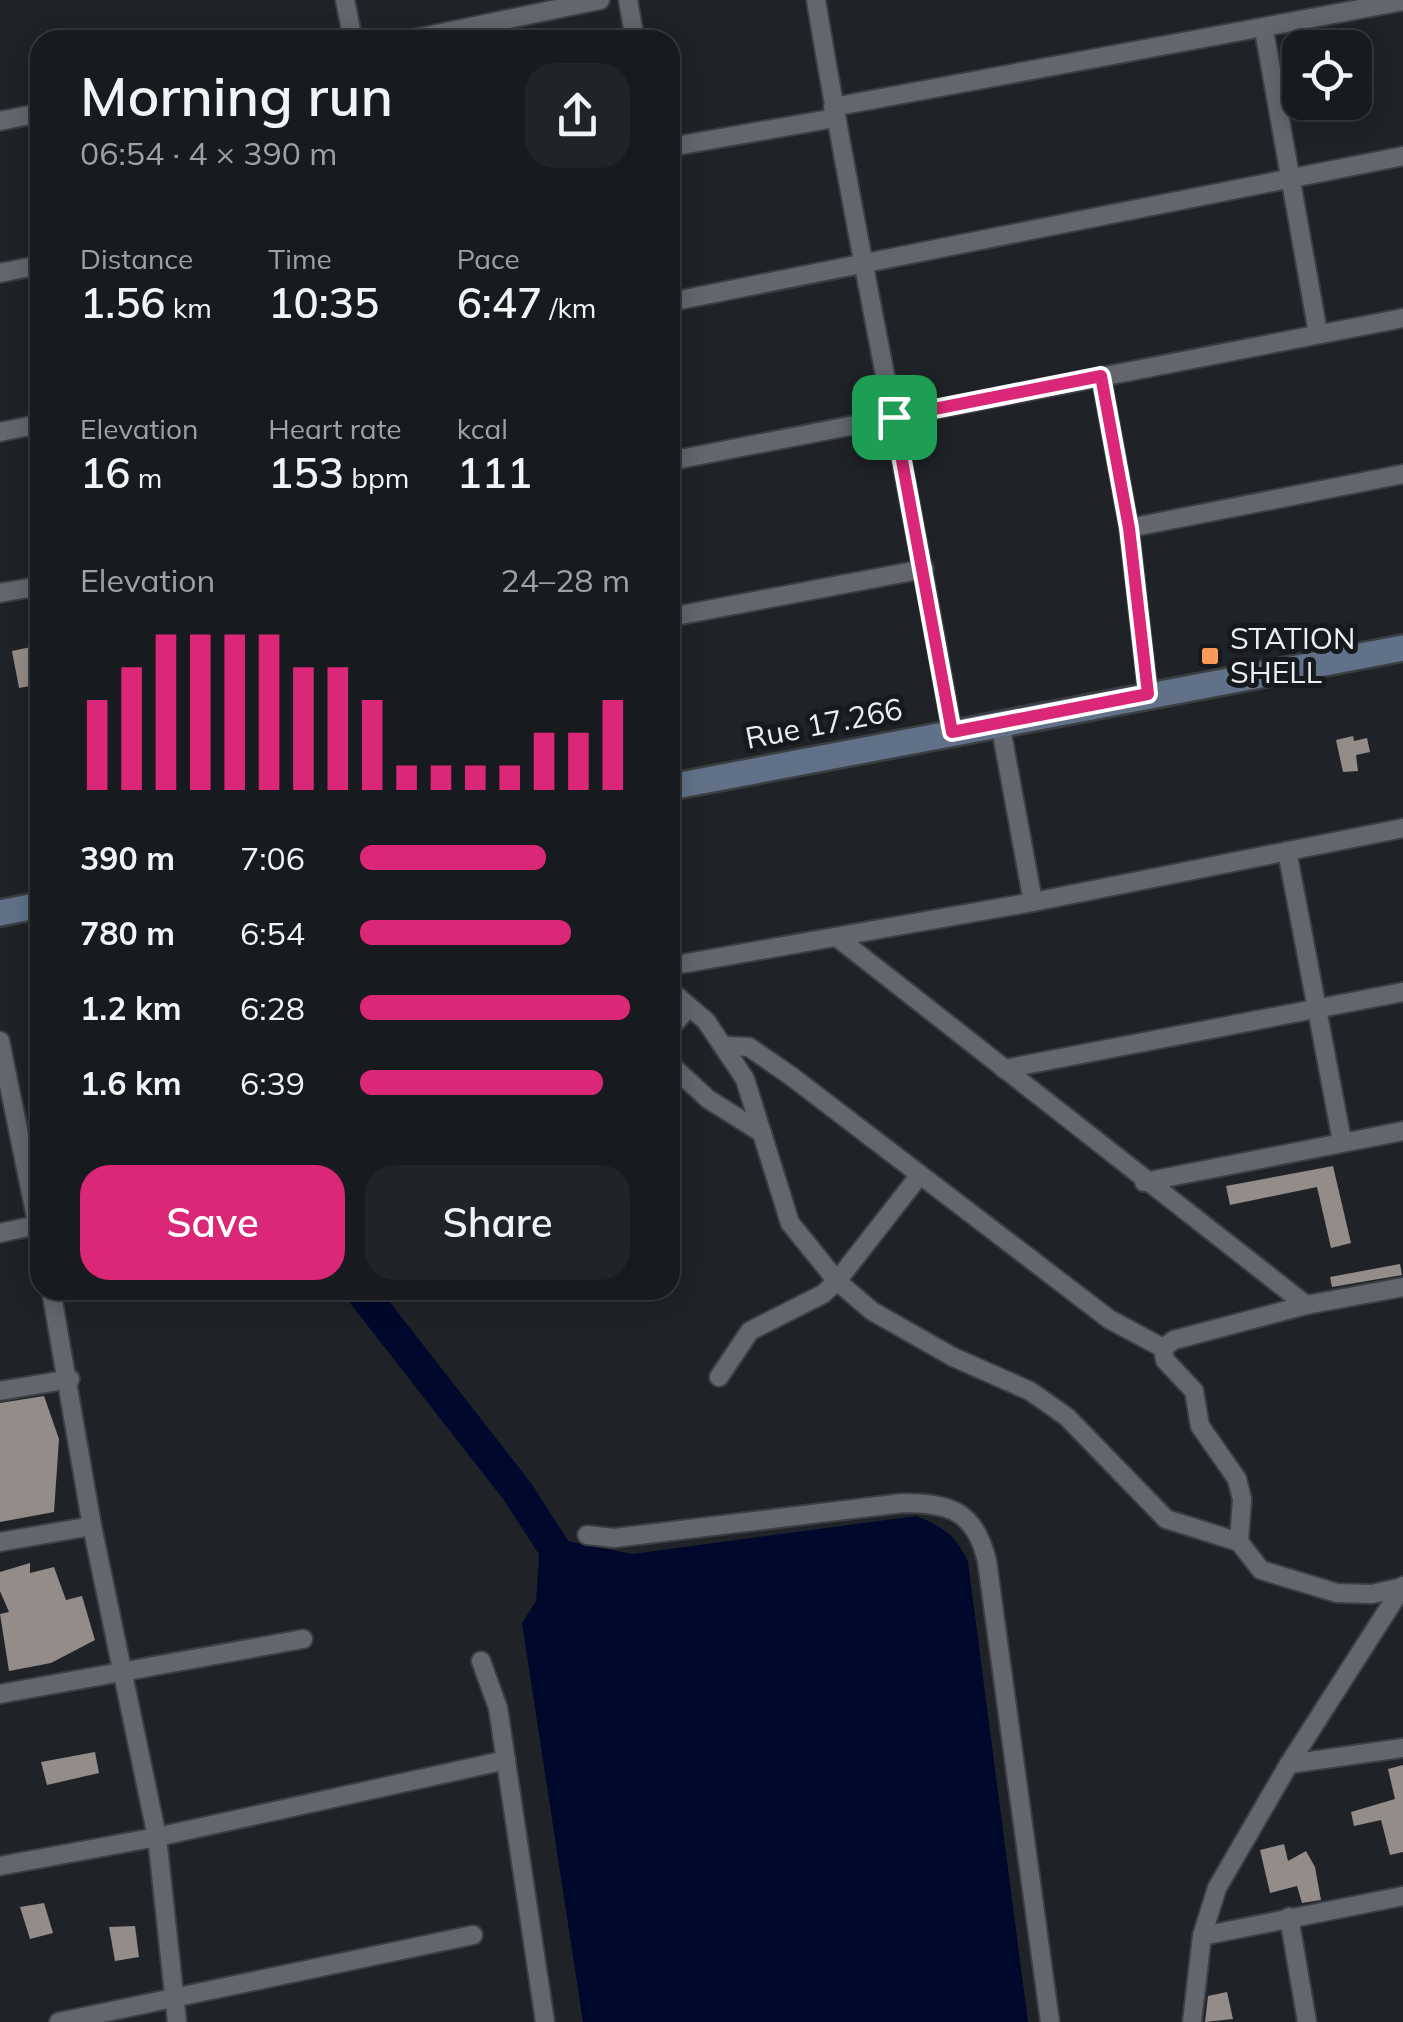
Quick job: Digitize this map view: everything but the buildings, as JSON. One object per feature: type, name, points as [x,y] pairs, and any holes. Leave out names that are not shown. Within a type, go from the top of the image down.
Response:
[{"type":"main road","name":"Rue 17.266","points":[[680,785],[1403,648]]},
{"type":"main road","points":[[0,913],[30,907]]},
{"type":"street","points":[[346,0],[351,30]]},
{"type":"street","points":[[456,30],[600,0]]},
{"type":"street","points":[[628,0],[633,30]]},
{"type":"street","points":[[816,0],[861,266],[924,569],[952,732]]},
{"type":"street","points":[[680,145],[1264,30],[1360,5],[1403,1]]},
{"type":"street","points":[[1264,30],[1318,333]]},
{"type":"street","points":[[0,121],[30,115]]},
{"type":"street","points":[[680,300],[1403,156]]},
{"type":"street","points":[[0,273],[30,267]]},
{"type":"street","points":[[680,459],[1403,318]]},
{"type":"street","points":[[1101,376],[1129,528],[1148,694]]},
{"type":"street","points":[[0,432],[30,426]]},
{"type":"street","points":[[1129,528],[1403,474]]},
{"type":"street","points":[[680,615],[924,569]]},
{"type":"street","points":[[0,593],[30,588]]},
{"type":"street","points":[[1000,723],[1032,902]]},
{"type":"street","points":[[680,964],[1032,902],[1403,828]]},
{"type":"street","points":[[1287,851],[1342,1142]]},
{"type":"street","points":[[838,938],[1144,1182],[1306,1305]]},
{"type":"street","points":[[1004,1069],[1403,992]]},
{"type":"street","points":[[680,998],[727,1046],[745,1079],[790,1224],[838,1281],[872,1310],[953,1356],[1030,1391],[1067,1417],[1166,1519],[1239,1542],[1261,1570],[1321,1589],[1372,1594],[1403,1586]]},
{"type":"street","points":[[680,1018],[690,1007]]},
{"type":"street","points":[[0,1041],[4,1088],[30,1194]]},
{"type":"street","points":[[727,1046],[750,1047],[1109,1318],[1163,1348]]},
{"type":"street","points":[[680,1073],[708,1099],[762,1133]]},
{"type":"street","points":[[1144,1182],[1403,1131]]},
{"type":"street","points":[[720,1378],[750,1330],[823,1294],[838,1281],[918,1176]]},
{"type":"street","points":[[0,1233],[30,1231]]},
{"type":"street","points":[[1163,1348],[1174,1340],[1306,1305],[1403,1287]]},
{"type":"street","points":[[53,1300],[70,1379],[92,1526],[157,1837],[177,2022]]},
{"type":"street","points":[[1163,1348],[1165,1360],[1194,1392],[1200,1426],[1237,1479],[1242,1499],[1239,1542]]},
{"type":"street","points":[[0,1392],[70,1379]]},
{"type":"street","points":[[587,1535],[614,1538],[903,1503],[936,1502],[959,1512],[982,1543],[987,1561],[1050,2022]]},
{"type":"street","points":[[0,1542],[92,1526]]},
{"type":"street","points":[[1192,2022],[1202,1936],[1217,1888],[1289,1764],[1403,1586]]},
{"type":"street","points":[[0,1694],[303,1639]]},
{"type":"street","points":[[481,1662],[498,1708],[546,2022]]},
{"type":"street","points":[[1289,1764],[1403,1748]]},
{"type":"street","points":[[0,1866],[157,1837],[506,1760]]},
{"type":"street","points":[[1202,1936],[1403,1896]]},
{"type":"street","points":[[1289,1917],[1308,2022]]},
{"type":"street","points":[[59,2022],[474,1935]]},
{"type":"water","points":[[916,1516],[947,1533],[968,1562],[1028,2022],[583,2022],[522,1623],[536,1601],[540,1542],[556,1532],[568,1541],[632,1554]]},
{"type":"waterway","points":[[368,1300],[517,1491],[572,1576]]},
{"type":"place","name":"STATION SHELL","points":[[1210,656]]},
{"type":"route","points":[[1101,376],[1129,528],[1148,694],[952,732],[894,417],[1101,376]]}]
